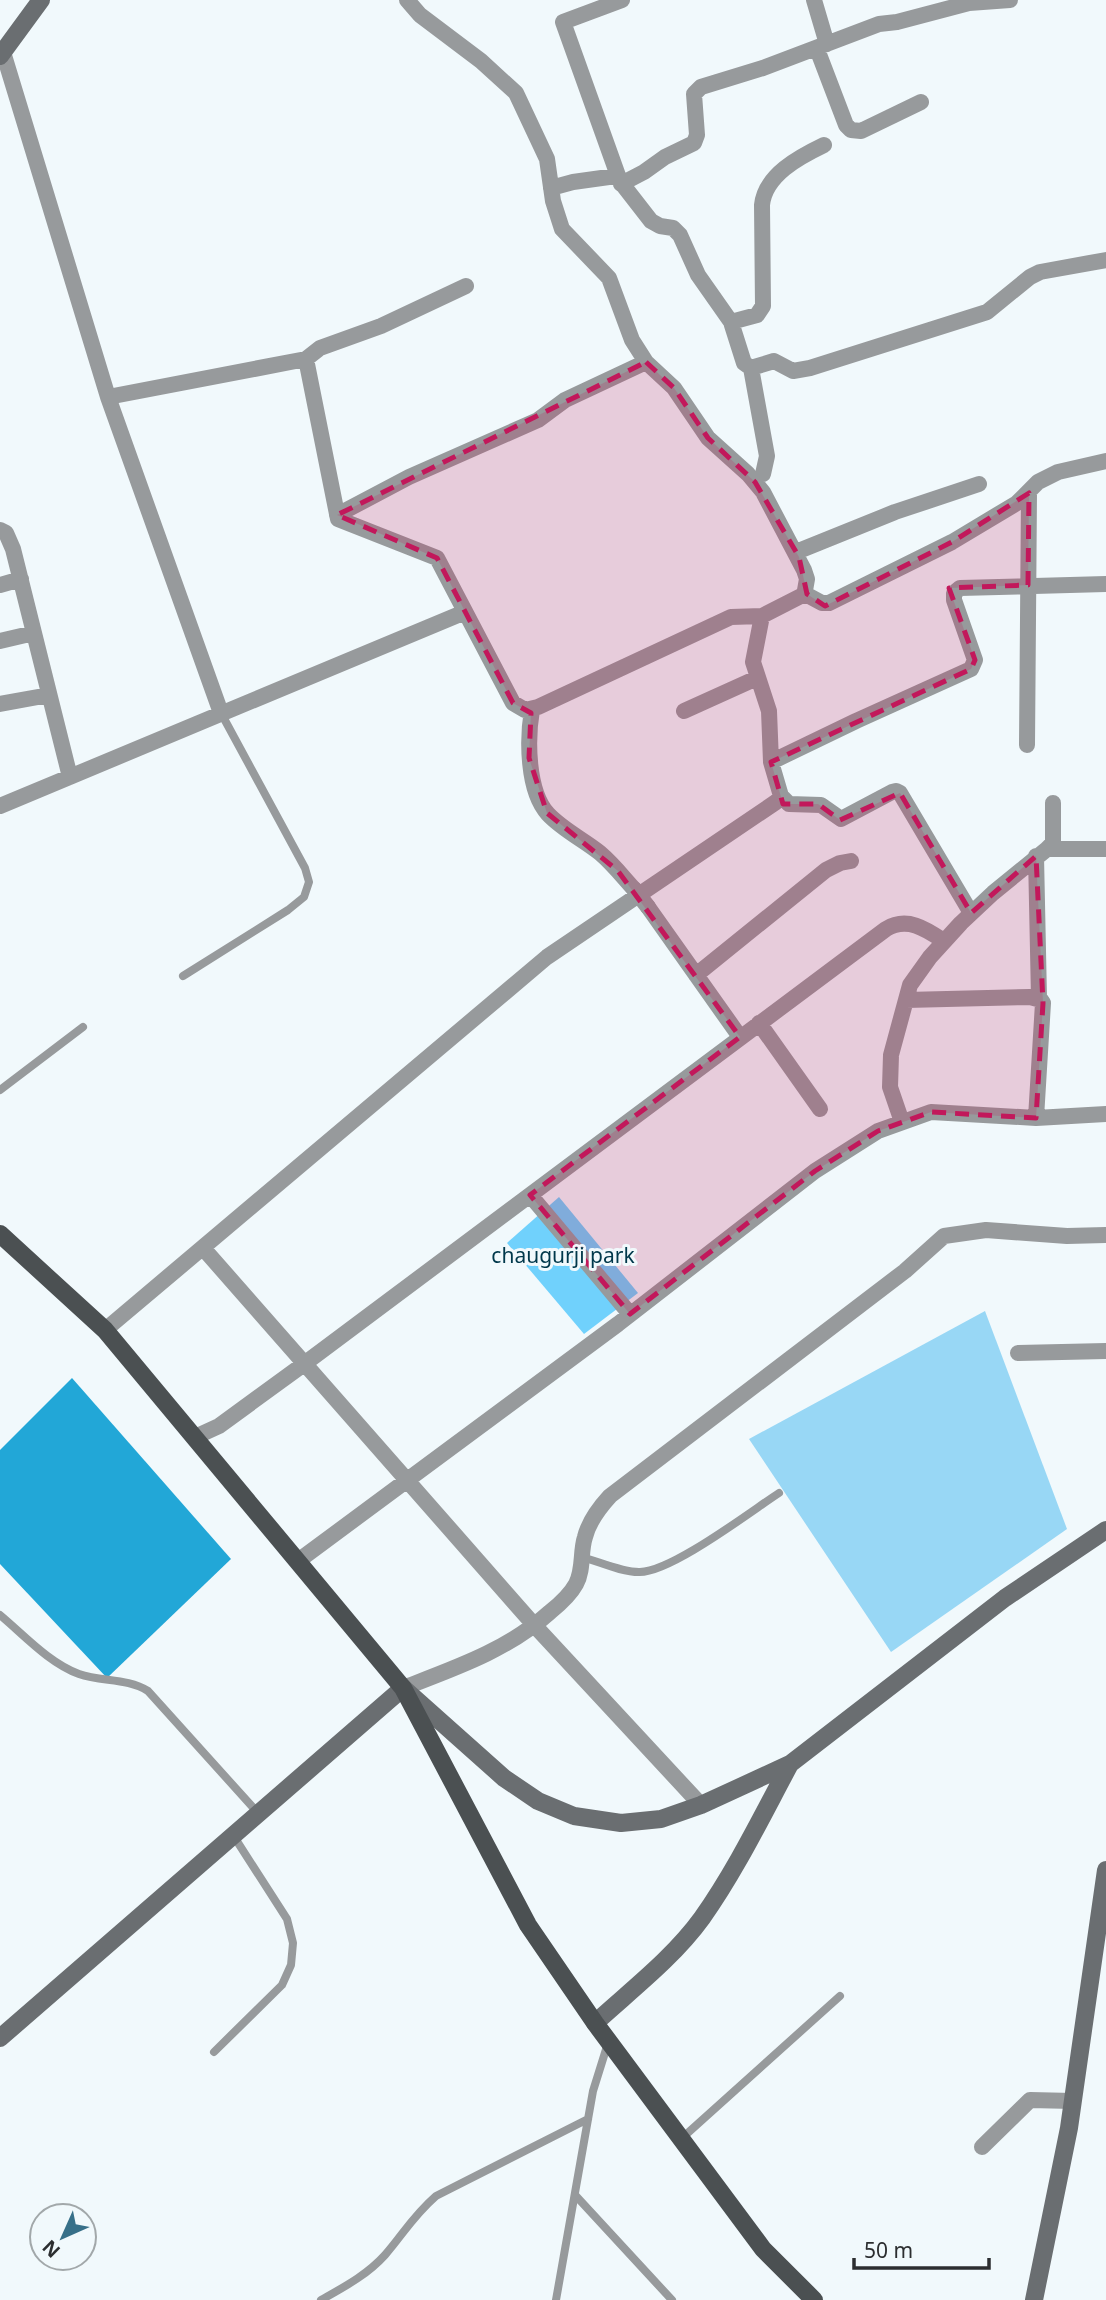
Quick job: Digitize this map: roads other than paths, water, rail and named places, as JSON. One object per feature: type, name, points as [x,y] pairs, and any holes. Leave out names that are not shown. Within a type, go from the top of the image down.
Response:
[{"type":"main road","points":[[0,1234],[105,1331],[403,1688],[528,1925],[595,2023],[762,2249],[812,2299]]},
{"type":"street","points":[[41,0],[2,54],[108,397],[221,713]]},
{"type":"street","points":[[407,0],[420,15],[481,61],[516,93],[547,159],[556,218],[562,229],[609,278],[632,340],[646,362],[674,388],[708,438],[755,482],[796,552],[807,579],[809,597]]},
{"type":"street","points":[[621,184],[563,22],[622,0]]},
{"type":"street","points":[[814,0],[822,46],[846,125],[851,130],[862,131],[921,102]]},
{"type":"street","points":[[621,184],[645,173],[665,157],[694,143],[697,135],[694,97],[697,89],[879,24],[897,22],[960,5],[1010,0]]},
{"type":"street","points":[[731,322],[757,315],[763,306],[764,191],[794,161],[824,145]]},
{"type":"street","points":[[551,188],[616,176],[652,221],[660,226],[673,228],[680,235],[698,275],[731,322],[742,359],[751,368],[767,456],[763,474]]},
{"type":"street","points":[[751,368],[774,361],[793,371],[810,368],[987,312],[1040,271],[1106,260]]},
{"type":"street","points":[[108,397],[306,359],[320,348],[381,326],[466,286]]},
{"type":"street","points":[[306,359],[338,519],[437,558],[513,704],[525,710],[531,710],[724,619],[737,615],[762,616],[795,597],[809,597],[829,603],[952,542],[1017,503],[1038,482],[1058,472],[1106,461]]},
{"type":"street","points":[[337,515],[409,477],[538,420],[565,400],[646,362]]},
{"type":"street","points":[[796,552],[895,512],[979,484]]},
{"type":"street","points":[[1027,745],[1029,493]]},
{"type":"street","points":[[0,530],[6,534],[13,549],[69,777]]},
{"type":"street","points":[[0,585],[20,579]]},
{"type":"street","points":[[771,762],[971,669],[975,660],[954,600],[954,593],[960,587],[1106,584]]},
{"type":"street","points":[[0,806],[465,612]]},
{"type":"street","points":[[762,616],[753,657],[757,678],[769,711],[771,762],[781,796],[789,804],[821,805],[841,819],[892,792],[900,793],[971,913]]},
{"type":"street","points":[[0,641],[34,633]]},
{"type":"street","points":[[684,711],[757,678]]},
{"type":"street","points":[[0,704],[49,695]]},
{"type":"street","points":[[531,710],[529,758],[539,801],[547,813],[600,853],[634,889],[740,1037]]},
{"type":"street","points":[[105,1331],[547,957],[776,802],[781,796]]},
{"type":"street","points":[[902,1122],[890,1087],[891,1055],[910,985],[944,941],[971,913],[1053,843],[1053,803]]},
{"type":"street","points":[[1042,853],[1106,849]]},
{"type":"street","points":[[1035,1118],[1043,1003],[1039,998],[1042,853]]},
{"type":"street","points":[[696,975],[820,874],[840,863],[851,861]]},
{"type":"street","points":[[195,1437],[219,1426],[304,1364],[893,925],[904,923],[922,927],[944,941]]},
{"type":"street","points":[[906,1000],[1039,998]]},
{"type":"street","points":[[759,1023],[820,1109]]},
{"type":"street","points":[[298,1561],[630,1314],[815,1171],[878,1131],[931,1112],[1035,1118],[1106,1114]]},
{"type":"street","points":[[530,1195],[630,1314]]},
{"type":"street","points":[[0,2038],[403,1688],[497,1650],[535,1626],[563,1601],[576,1584],[584,1537],[597,1510],[610,1496],[905,1271],[944,1236],[986,1230],[1067,1236],[1106,1235]]},
{"type":"street","points":[[203,1248],[535,1626],[701,1805]]},
{"type":"street","points":[[1018,1353],[1106,1351]]},
{"type":"street","points":[[403,1688],[504,1777],[538,1801],[574,1816],[621,1823],[661,1819],[701,1805],[790,1765],[1005,1598],[1106,1531]]},
{"type":"street","points":[[595,2023],[671,1953],[701,1919],[735,1866],[790,1765]]},
{"type":"street","points":[[1034,2300],[1073,2101],[1106,1870]]},
{"type":"street","points":[[982,2147],[1030,2100],[1073,2101]]},
{"type":"lane","points":[[183,976],[288,910],[304,897],[309,882],[305,868],[221,713]]},
{"type":"lane","points":[[0,1090],[83,1027]]},
{"type":"lane","points":[[582,1557],[632,1572],[655,1570],[718,1535],[779,1493]]},
{"type":"lane","points":[[0,1615],[70,1670],[96,1678],[136,1684],[148,1691],[258,1813]]},
{"type":"lane","points":[[214,2052],[282,1985],[291,1965],[293,1942],[287,1919],[233,1835]]},
{"type":"lane","points":[[681,2139],[840,1996]]},
{"type":"lane","points":[[556,2300],[593,2091],[609,2041]]},
{"type":"lane","points":[[321,2300],[371,2269],[417,2213],[436,2196],[588,2119]]},
{"type":"lane","points":[[576,2196],[672,2300]]},
{"type":"park label","name":"chaugurji park","points":[[563,1256]]}]
